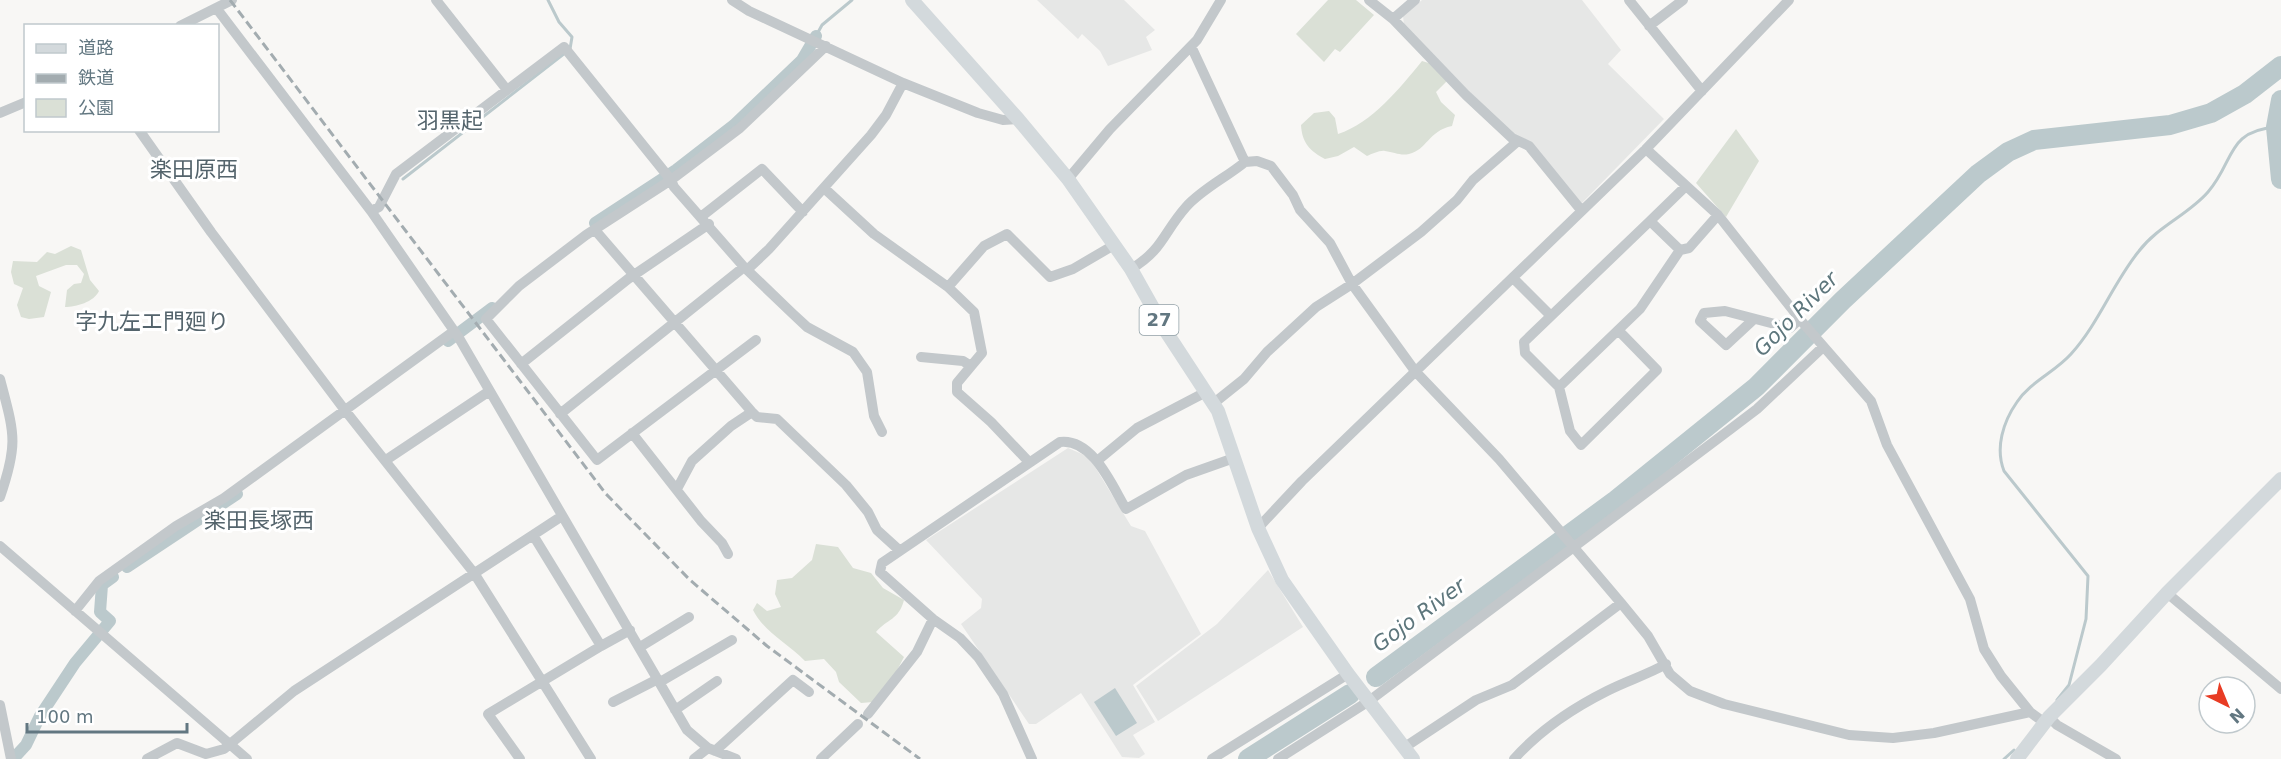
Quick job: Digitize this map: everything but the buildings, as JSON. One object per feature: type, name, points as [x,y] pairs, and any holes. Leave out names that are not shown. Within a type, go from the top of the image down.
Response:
[{"type":"main road","name":"27","points":[[912,0],[1068,179],[1131,269],[1209,398],[1234,458],[1258,528],[1295,601],[1409,753]]},
{"type":"main road","points":[[2017,759],[2047,720],[2102,665],[2167,593],[2281,479]]},
{"type":"street","points":[[184,24],[232,0]]},
{"type":"street","points":[[436,0],[507,90]]},
{"type":"street","points":[[732,0],[749,11],[903,83],[992,118],[1018,119]]},
{"type":"street","points":[[1068,179],[1110,129],[1191,46],[1221,0]]},
{"type":"street","points":[[1368,0],[1393,19],[1466,95],[1518,141],[1529,146],[1581,210]]},
{"type":"street","points":[[1393,19],[1415,0]]},
{"type":"street","points":[[1629,0],[1702,91]]},
{"type":"street","points":[[1649,26],[1683,0]]},
{"type":"street","points":[[1258,528],[1415,371],[1646,149],[1789,0]]},
{"type":"street","points":[[217,9],[371,211],[456,335],[687,730],[711,750],[736,759]]},
{"type":"street","points":[[756,340],[597,460],[486,319],[519,286],[595,230],[671,180],[740,128],[826,46]]},
{"type":"street","points":[[1191,46],[1245,162]]},
{"type":"street","points":[[371,211],[379,207],[396,174],[507,90],[567,51],[674,186],[746,268],[807,327],[853,352],[867,372],[874,416],[882,432]]},
{"type":"street","points":[[560,414],[746,268],[803,212],[871,135],[886,115],[903,83]]},
{"type":"street","points":[[0,113],[24,103]]},
{"type":"street","points":[[140,132],[211,232],[474,573],[591,759]]},
{"type":"street","points":[[1096,461],[1137,428],[1209,398],[1244,379],[1267,352],[1316,307],[1352,284],[1448,208],[1473,180],[1518,141]]},
{"type":"street","points":[[1646,149],[1718,215],[1801,321],[1871,401],[1887,445],[1970,599],[1984,649],[2001,676],[2030,712],[2116,759]]},
{"type":"street","points":[[1131,269],[1148,259],[1160,248],[1172,226],[1187,206],[1245,162],[1257,161],[1271,166],[1293,195],[1300,210],[1330,243],[1352,284],[1415,371],[1498,459],[1621,603],[1676,680],[1704,698],[1849,735],[1893,738],[1934,733],[2030,712]]},
{"type":"street","points":[[520,364],[705,220],[762,169],[803,212]]},
{"type":"street","points":[[1620,331],[1657,370],[1581,445],[1570,431],[1559,387],[1525,352],[1524,342],[1686,186]]},
{"type":"street","points":[[824,189],[874,234],[948,287],[974,312],[982,353],[957,383],[957,392],[992,422],[1028,461]]},
{"type":"street","points":[[1559,387],[1620,331],[1640,309],[1680,250],[1689,248],[1718,215]]},
{"type":"street","points":[[1650,221],[1680,250]]},
{"type":"street","points":[[595,230],[715,372],[752,412],[757,417],[777,419],[846,485],[868,512],[878,530],[899,550]]},
{"type":"street","points":[[948,287],[984,246],[1007,234],[1050,277],[1073,269],[1114,245]]},
{"type":"street","points":[[1513,278],[1551,316]]},
{"type":"street","points":[[1754,319],[1726,345],[1700,321],[1704,313],[1725,311],[1790,328],[1801,321]]},
{"type":"street","points":[[75,611],[99,581],[176,526],[224,498],[456,335]]},
{"type":"street","points":[[1278,759],[1369,701],[1757,409],[1821,344]]},
{"type":"street","points":[[921,357],[963,361],[971,366]]},
{"type":"street","points":[[0,379],[13,426],[14,445],[0,496]]},
{"type":"street","points":[[386,460],[488,392]]},
{"type":"street","points":[[677,489],[692,461],[731,426],[752,412]]},
{"type":"street","points":[[632,433],[722,543],[728,554]]},
{"type":"street","points":[[1032,759],[1003,694],[978,657],[960,638],[933,619],[880,572],[882,563],[1028,461],[1060,442],[1070,440],[1089,452],[1126,509],[1186,475],[1234,458]]},
{"type":"street","points":[[147,759],[177,742],[200,753],[211,754],[230,744],[294,691],[562,516]]},
{"type":"street","points":[[533,535],[601,646]]},
{"type":"street","points":[[0,546],[247,759]]},
{"type":"street","points":[[2167,593],[2281,689]]},
{"type":"street","points":[[1409,753],[1476,700],[1512,685],[1621,603]]},
{"type":"street","points":[[640,647],[689,617]]},
{"type":"street","points":[[868,714],[917,652],[933,619]]},
{"type":"street","points":[[520,759],[488,714],[630,630]]},
{"type":"street","points":[[613,702],[732,640]]},
{"type":"street","points":[[1514,759],[1532,739],[1552,723],[1605,692],[1666,664]]},
{"type":"street","points":[[1212,759],[1348,674]]},
{"type":"street","points":[[694,759],[711,750],[793,680],[809,692]]},
{"type":"street","points":[[675,710],[717,681]]},
{"type":"street","points":[[0,705],[11,758]]},
{"type":"street","points":[[820,759],[858,724]]},
{"type":"shaded area","points":[[1037,0],[1124,0],[1155,30],[1146,37],[1152,50],[1108,66],[1100,51],[1082,34],[1078,39]]},
{"type":"shaded area","points":[[1422,0],[1582,0],[1621,50],[1608,64],[1664,119],[1581,204],[1404,25],[1403,16]]},
{"type":"shaded area","points":[[1068,448],[1089,457],[1131,526],[1145,531],[1201,634],[1133,685],[1155,722],[1133,735],[1145,754],[1139,758],[1122,757],[1081,693],[1036,724],[1029,724],[961,624],[981,608],[982,599],[926,540]]},
{"type":"shaded area","points":[[1268,570],[1303,627],[1158,721],[1136,686],[1217,624]]},
{"type":"shaded area","points":[[1115,688],[1137,723],[1116,736],[1094,702]]},
{"type":"green space","points":[[1328,0],[1356,0],[1374,15],[1340,52],[1335,49],[1324,62],[1296,34]]},
{"type":"green space","points":[[1422,61],[1432,64],[1447,81],[1436,92],[1441,102],[1455,115],[1452,126],[1438,132],[1420,149],[1406,154],[1383,151],[1367,156],[1354,147],[1338,156],[1325,159],[1308,146],[1303,137],[1301,125],[1314,113],[1329,111],[1335,118],[1338,134],[1350,129],[1384,104]]},
{"type":"green space","points":[[1736,129],[1759,161],[1726,217],[1696,183]]},
{"type":"green space","points":[[71,246],[81,250],[90,280],[99,291],[97,295],[84,303],[65,307],[67,290],[74,284],[81,283],[84,274],[77,265],[66,265],[36,276],[39,286],[51,292],[44,317],[29,319],[21,317],[17,305],[23,288],[14,284],[11,272],[13,261],[37,262],[47,252],[55,254]]},
{"type":"green space","points":[[816,544],[838,547],[853,568],[871,573],[883,588],[904,600],[899,612],[876,632],[904,657],[894,676],[873,702],[861,703],[839,682],[836,672],[824,659],[805,661],[763,625],[753,610],[757,603],[767,611],[781,607],[775,594],[777,580],[792,578],[812,560]]},
{"type":"waterway","points":[[548,0],[559,22],[572,37],[570,49]]},
{"type":"waterway","points":[[816,36],[822,25],[852,0]]},
{"type":"waterway","points":[[595,223],[676,170],[734,125],[802,60],[816,36]]},
{"type":"waterway","points":[[403,179],[565,53]]},
{"type":"waterway","name":"Gojo River","points":[[1376,677],[1616,500],[1756,387],[1843,300],[1978,174],[2008,152],[2034,140],[2170,125],[2211,113],[2245,94],[2281,66]]},
{"type":"waterway","points":[[2281,100],[2276,127],[2281,179]]},
{"type":"waterway","points":[[2057,700],[2069,685],[2086,619],[2088,576],[2004,471],[2000,453],[2004,427],[2022,395],[2065,360],[2081,342],[2121,276],[2147,242],[2208,192],[2240,141],[2248,134],[2276,127]]},
{"type":"waterway","points":[[448,341],[492,308]]},
{"type":"waterway","points":[[127,567],[237,494]]},
{"type":"waterway","points":[[13,759],[26,745],[40,716],[75,663],[110,621],[100,612],[102,585],[113,577]]},
{"type":"waterway","name":"Gojo River","points":[[1248,759],[1350,694]]},
{"type":"waterway","points":[[2004,759],[2014,750]]},
{"type":"railway","points":[[230,0],[606,494],[690,580],[767,646],[920,759]]},
{"type":"district","name":"羽黒起","points":[[450,120]]},
{"type":"district","name":"楽田原西","points":[[194,169]]},
{"type":"district","name":"字九左エ門廻り","points":[[152,321]]},
{"type":"district","name":"楽田長塚西","points":[[259,520]]}]
